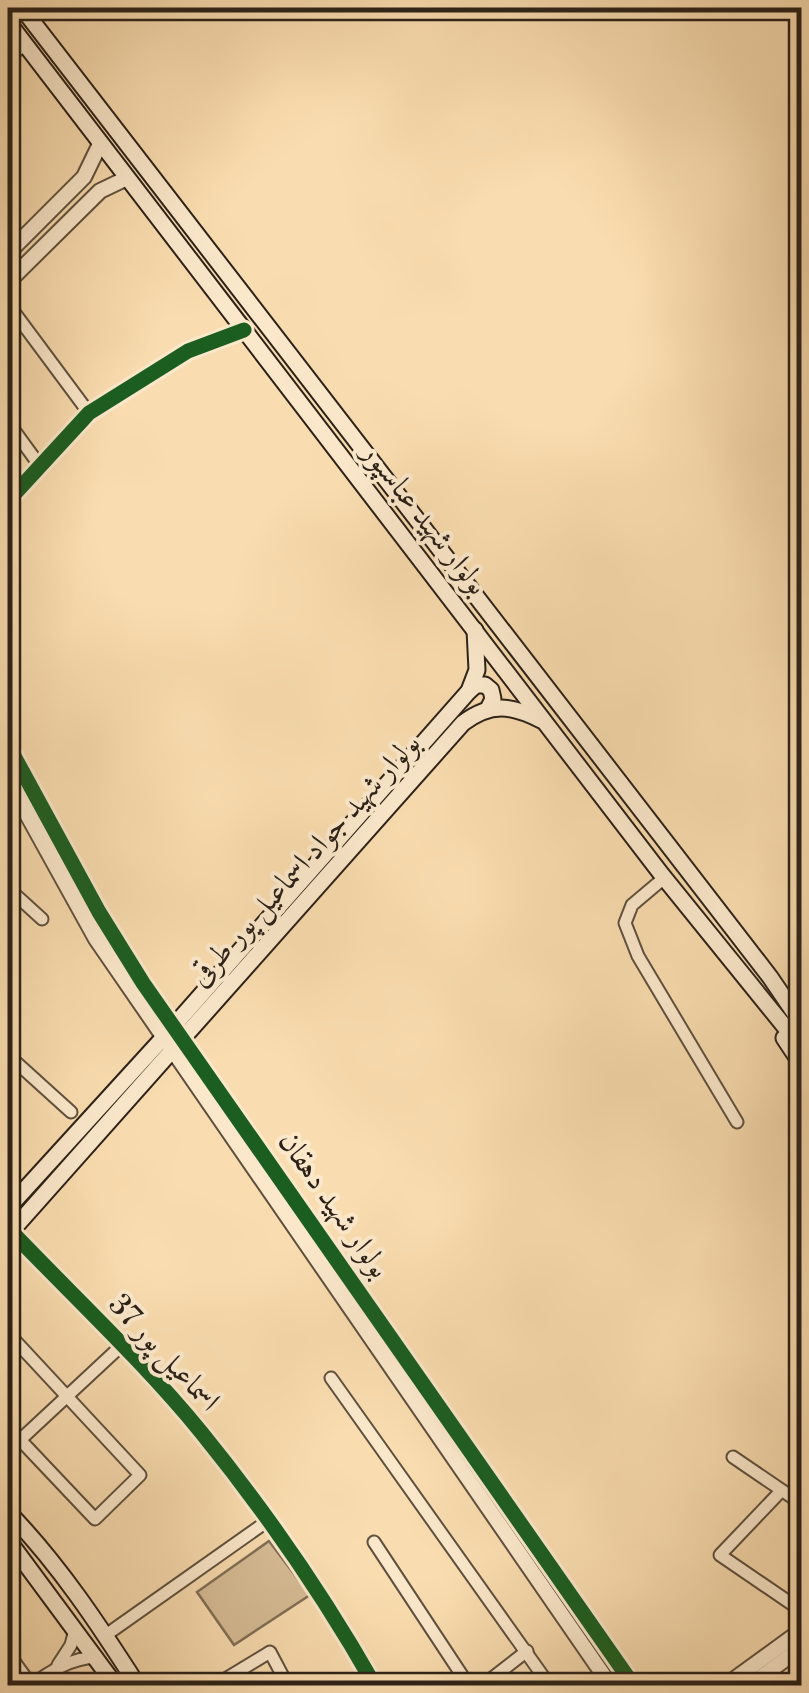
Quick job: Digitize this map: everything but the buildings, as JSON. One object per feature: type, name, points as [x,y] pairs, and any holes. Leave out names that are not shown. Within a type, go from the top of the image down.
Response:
[{"type":"main road","name":"بولوار شهید عباسپور","points":[[22,8],[770,977],[802,1024]]},
{"type":"main road","name":"بولوار شهید عباسپور","points":[[8,22],[664,878],[802,1048]]},
{"type":"main road","points":[[469,691],[477,670],[475,628]]},
{"type":"main road","points":[[469,691],[484,685],[492,690],[489,707],[509,706],[545,722]]},
{"type":"main road","name":"بولوار شهید جواد اسماعیل پور طرقی","points":[[9,1232],[469,691]]},
{"type":"main road","name":"بولوار شهید جواد اسماعیل پور طرقی","points":[[8,1208],[174,1037],[463,723],[489,707]]},
{"type":"main road","points":[[770,977],[802,1013]]},
{"type":"main road","points":[[754,993],[802,1064]]},
{"type":"main road","points":[[8,1512],[31,1536],[106,1635],[138,1686]]},
{"type":"main road","points":[[8,1540],[116,1686]]},
{"type":"street","points":[[8,58],[24,45]]},
{"type":"street","points":[[8,254],[84,177],[100,144]]},
{"type":"street","points":[[84,177],[90,174],[101,179],[100,192]]},
{"type":"street","points":[[8,282],[100,192],[126,178]]},
{"type":"street","points":[[8,304],[90,413]]},
{"type":"street","points":[[8,501],[90,413],[188,351],[244,330]]},
{"type":"street","points":[[8,422],[40,466]]},
{"type":"street","name":"بولوار شهید دهقان","points":[[8,745],[99,912],[174,1037],[610,1686]]},
{"type":"street","name":"بولوار شهید دهقان","points":[[8,780],[96,939],[174,1037],[634,1686]]},
{"type":"street","points":[[664,878],[632,905],[625,923],[638,956],[738,1122]]},
{"type":"street","points":[[8,888],[42,919]]},
{"type":"street","points":[[8,1055],[71,1112]]},
{"type":"street","name":"اسماعیل پور 37","points":[[9,1232],[198,1430],[270,1520],[340,1623],[375,1686]]},
{"type":"street","points":[[8,1332],[140,1474],[94,1519],[8,1427]]},
{"type":"street","points":[[20,1440],[121,1346]]},
{"type":"street","points":[[331,1378],[550,1686]]},
{"type":"street","points":[[733,1457],[802,1504]]},
{"type":"street","points":[[781,1491],[720,1555],[802,1612]]},
{"type":"street","points":[[106,1635],[270,1520]]},
{"type":"street","points":[[374,1542],[469,1686]]},
{"type":"street","points":[[56,1668],[76,1630]]},
{"type":"street","points":[[725,1686],[802,1630]]},
{"type":"street","points":[[749,1686],[802,1647]]},
{"type":"street","points":[[482,1686],[527,1651]]},
{"type":"street","points":[[214,1686],[270,1652],[288,1686]]},
{"type":"street","points":[[8,1653],[35,1684],[56,1668],[97,1657]]},
{"type":"shaded area","points":[[269,1541],[310,1595],[234,1645],[197,1592]]},
{"type":"cycle path","points":[[8,501],[89,413],[188,351],[244,330]]},
{"type":"cycle path","points":[[8,745],[99,912],[143,983],[634,1686]]},
{"type":"cycle path","points":[[11,1231],[201,1432],[293,1555],[375,1686]]}]
